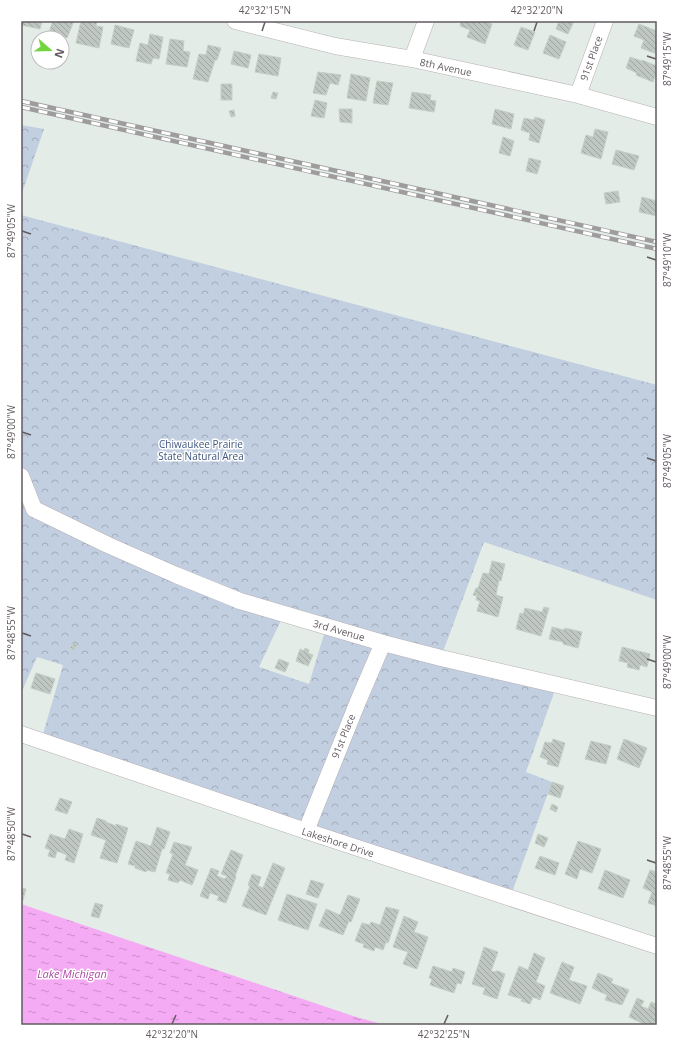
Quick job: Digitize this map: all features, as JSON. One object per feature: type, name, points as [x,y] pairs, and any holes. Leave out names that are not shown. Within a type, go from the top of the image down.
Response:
[{"type":"street","points":[[412,59],[426,21]]},
{"type":"street","name":"91st Place","points":[[578,95],[605,21]]},
{"type":"street","name":"8th Avenue","points":[[245,22],[335,46],[412,59],[578,95],[657,117]]},
{"type":"street","name":"3rd Avenue","points":[[21,476],[34,509],[115,548],[240,601],[441,658],[657,708]]},
{"type":"street","name":"91st Place","points":[[306,831],[358,699],[383,642]]},
{"type":"street","name":"Lakeshore Drive","points":[[21,734],[306,831],[657,946]]},
{"type":"green space","points":[[21,125],[44,129],[21,196]]},
{"type":"green space","name":"Chiwaukee Prairie State Natural Area","points":[[21,215],[657,385],[657,600],[484,542],[441,657],[557,684],[526,772],[552,782],[510,898],[43,734],[63,665],[37,657],[21,693]],"holes":[[[282,618],[325,631],[309,684],[259,667]]]},
{"type":"water","name":"Lake Michigan","points":[[21,904],[353,1016],[385,1025],[21,1025]]},
{"type":"building","points":[[21,21],[42,21],[40,29],[21,25]]},
{"type":"building","points":[[53,21],[74,21],[70,31],[50,30]]},
{"type":"building","points":[[81,21],[97,21],[96,26],[103,27],[99,48],[76,43]]},
{"type":"building","points":[[461,21],[485,21],[492,24],[485,44],[467,37],[470,30],[460,26]]},
{"type":"building","points":[[559,21],[574,21],[568,34],[556,29]]},
{"type":"building","points":[[639,24],[657,31],[657,54],[641,48],[644,40],[634,36]]},
{"type":"building","points":[[115,25],[134,30],[129,48],[111,44]]},
{"type":"building","points":[[521,27],[535,32],[528,50],[514,45]]},
{"type":"building","points":[[150,34],[163,37],[159,59],[153,58],[151,64],[136,61],[140,43],[148,45]]},
{"type":"building","points":[[550,35],[566,42],[559,59],[543,53]]},
{"type":"building","points":[[170,39],[184,41],[183,51],[190,52],[187,67],[166,64]]},
{"type":"building","points":[[208,45],[221,48],[217,60],[215,60],[208,82],[193,79],[199,54],[206,55]]},
{"type":"building","points":[[234,51],[251,55],[248,68],[231,64]]},
{"type":"building","points":[[259,54],[281,58],[278,76],[255,72]]},
{"type":"building","points":[[630,57],[657,66],[657,71],[653,82],[636,75],[637,73],[626,68]]},
{"type":"building","points":[[318,72],[341,75],[338,85],[330,83],[326,95],[313,93]]},
{"type":"building","points":[[351,74],[370,78],[366,101],[347,98]]},
{"type":"building","points":[[377,81],[393,83],[388,105],[373,103]]},
{"type":"building","points":[[221,84],[232,84],[232,100],[221,100]]},
{"type":"building","points":[[273,92],[278,93],[276,99],[271,98]]},
{"type":"building","points":[[412,92],[431,95],[430,100],[436,101],[434,112],[409,108]]},
{"type":"building","points":[[315,100],[327,103],[324,118],[311,116]]},
{"type":"building","points":[[339,109],[352,109],[352,123],[340,122]]},
{"type":"building","points":[[495,109],[514,114],[511,129],[492,124]]},
{"type":"building","points":[[234,110],[235,116],[231,117],[229,111]]},
{"type":"building","points":[[535,117],[545,120],[539,143],[529,140],[530,133],[521,130],[524,118],[534,120]]},
{"type":"building","points":[[595,129],[608,132],[601,159],[581,153],[586,135],[593,137]]},
{"type":"building","points":[[503,137],[514,141],[510,156],[499,153]]},
{"type":"building","points":[[616,150],[639,156],[634,170],[612,164]]},
{"type":"building","points":[[529,158],[541,161],[537,174],[526,171]]},
{"type":"building","points":[[618,191],[620,202],[606,204],[604,193]]},
{"type":"building","points":[[642,197],[657,201],[657,216],[639,212]]},
{"type":"building","points":[[492,561],[505,564],[501,581],[499,580],[496,595],[503,597],[498,617],[477,611],[480,601],[476,600],[477,596],[473,595],[476,588],[478,588],[483,573],[489,574]]},
{"type":"building","points":[[544,607],[549,608],[541,636],[516,629],[520,613],[523,614],[525,608],[542,612]]},
{"type":"building","points":[[552,627],[582,632],[578,648],[563,644],[563,642],[549,639]]},
{"type":"building","points":[[73,643],[77,645],[75,650],[70,648]]},
{"type":"building","points":[[622,647],[650,654],[647,667],[640,665],[639,670],[627,667],[628,663],[619,661]]},
{"type":"building","points":[[305,648],[309,650],[308,653],[313,655],[308,666],[296,661],[300,649],[304,651]]},
{"type":"building","points":[[279,659],[289,663],[285,672],[275,668]]},
{"type":"building","points":[[36,673],[55,679],[50,694],[31,688]]},
{"type":"building","points":[[553,739],[565,743],[558,767],[547,764],[548,760],[540,757],[545,742],[552,743]]},
{"type":"building","points":[[624,739],[647,748],[639,768],[617,759]]},
{"type":"building","points":[[591,741],[611,746],[606,764],[585,759]]},
{"type":"building","points":[[552,782],[564,786],[560,798],[548,794]]},
{"type":"building","points":[[60,798],[72,802],[67,814],[55,810]]},
{"type":"building","points":[[552,804],[558,807],[556,812],[550,809]]},
{"type":"building","points":[[97,818],[116,826],[116,824],[128,828],[117,863],[100,858],[106,840],[91,835]]},
{"type":"building","points":[[157,827],[170,832],[164,849],[162,849],[155,872],[147,870],[146,872],[128,864],[136,841],[151,846]]},
{"type":"building","points":[[69,829],[83,834],[74,863],[65,860],[67,855],[57,851],[55,858],[48,856],[50,850],[45,848],[50,834],[65,839]]},
{"type":"building","points":[[538,834],[548,838],[544,847],[535,843]]},
{"type":"building","points":[[578,841],[601,849],[592,873],[580,869],[577,879],[565,874]]},
{"type":"building","points":[[174,842],[192,847],[185,865],[198,870],[192,885],[180,880],[178,883],[168,880],[170,874],[166,873],[173,854],[170,853]]},
{"type":"building","points":[[231,850],[243,855],[226,903],[217,900],[219,896],[210,893],[208,899],[200,896],[211,868],[219,871],[217,876],[225,879],[227,876],[221,874]]},
{"type":"building","points":[[540,856],[559,863],[555,875],[535,868]]},
{"type":"building","points":[[273,863],[285,868],[266,915],[242,906],[250,886],[248,885],[252,874],[261,877],[258,886],[263,888]]},
{"type":"building","points":[[605,870],[630,880],[623,898],[598,889]]},
{"type":"building","points":[[650,870],[657,872],[657,906],[648,903],[652,892],[643,888]]},
{"type":"building","points":[[311,880],[324,884],[318,898],[306,894]]},
{"type":"building","points":[[21,888],[26,889],[21,907]]},
{"type":"building","points":[[287,894],[317,904],[308,930],[278,920]]},
{"type":"building","points":[[348,895],[360,899],[351,922],[349,921],[343,935],[319,926],[326,909],[340,915]]},
{"type":"building","points":[[95,903],[103,905],[99,918],[91,916]]},
{"type":"building","points":[[386,907],[399,910],[388,943],[386,942],[383,950],[375,947],[374,951],[363,947],[364,944],[355,941],[362,923],[370,925],[371,922],[380,925]]},
{"type":"building","points":[[404,916],[418,922],[414,932],[428,937],[417,969],[403,964],[408,952],[393,947]]},
{"type":"building","points":[[484,947],[498,952],[491,971],[498,971],[505,974],[497,999],[483,994],[485,988],[472,984]]},
{"type":"building","points":[[534,953],[545,958],[536,982],[545,986],[540,1000],[533,997],[530,1004],[521,1001],[522,999],[508,995],[519,966],[528,970]]},
{"type":"building","points":[[562,962],[574,967],[569,980],[587,986],[580,1004],[550,993]]},
{"type":"building","points":[[433,966],[452,972],[453,968],[465,972],[461,984],[457,983],[454,993],[430,985],[432,979],[429,978]]},
{"type":"building","points":[[598,973],[613,979],[611,983],[629,990],[622,1005],[605,1000],[607,995],[592,988]]},
{"type":"building","points":[[637,998],[644,1001],[641,1006],[648,1009],[651,1002],[657,1004],[657,1018],[654,1025],[646,1025],[629,1017]]},
{"type":"railway","points":[[21,101],[657,242]]},
{"type":"railway","points":[[21,107],[657,249]]}]
